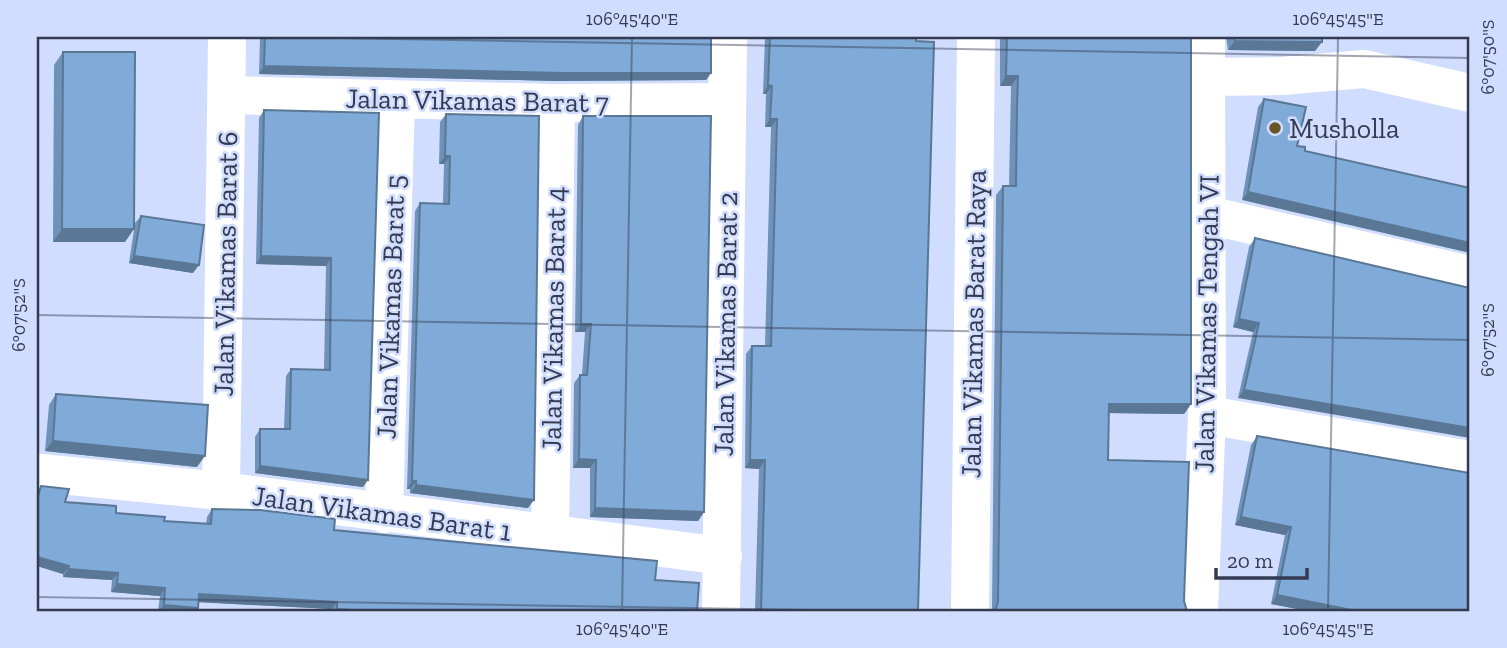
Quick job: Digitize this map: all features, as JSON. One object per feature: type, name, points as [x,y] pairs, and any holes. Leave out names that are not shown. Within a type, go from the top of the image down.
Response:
[{"type":"street","name":"Jalan Vikamas Barat 6","points":[[221,491],[227,37]]},
{"type":"street","name":"Jalan Vikamas Barat 2","points":[[720,611],[723,556],[728,37]]},
{"type":"street","name":"Jalan Vikamas Barat Raya","points":[[970,611],[976,37]]},
{"type":"street","name":"Jalan Vikamas Tengah VI","points":[[1199,611],[1207,415],[1206,37]]},
{"type":"street","points":[[1206,77],[1282,76],[1364,69],[1470,93]]},
{"type":"street","name":"Jalan Vikamas Barat 7","points":[[227,96],[556,103],[727,102]]},
{"type":"street","name":"Jalan Vikamas Barat 5","points":[[384,514],[396,100]]},
{"type":"street","name":"Jalan Vikamas Barat 4","points":[[550,535],[556,103]]},
{"type":"street","points":[[1208,215],[1470,275]]},
{"type":"street","points":[[1207,415],[1470,460]]},
{"type":"street","name":"Jalan Vikamas Barat 1","points":[[41,473],[221,491],[723,556]]},
{"type":"building","points":[[265,37],[711,37],[711,73],[562,73],[264,66]]},
{"type":"building","points":[[770,37],[916,37],[916,41],[934,42],[918,611],[761,611],[765,460],[750,460],[752,346],[771,346],[777,119],[770,119]]},
{"type":"building","points":[[1007,37],[1191,37],[1191,404],[1109,404],[1108,460],[1189,462],[1184,601],[1187,611],[995,611],[998,602],[1003,186],[1016,186],[1018,76],[1006,76]]},
{"type":"building","points":[[1234,37],[1322,37],[1322,42],[1235,41]]},
{"type":"building","points":[[63,52],[135,52],[134,229],[62,229]]},
{"type":"building","points":[[1264,99],[1306,107],[1297,146],[1305,147],[1305,151],[1470,188],[1470,243],[1248,192]]},
{"type":"building","points":[[264,110],[379,113],[368,480],[260,466],[260,429],[290,429],[291,369],[330,370],[331,258],[261,256]]},
{"type":"building","points":[[446,114],[539,116],[534,500],[416,485],[416,481],[412,481],[420,203],[449,204],[450,156],[445,156]]},
{"type":"building","points":[[583,116],[711,116],[704,512],[595,508],[596,460],[579,459],[580,375],[587,375],[591,324],[581,324]]},
{"type":"building","points":[[141,216],[204,225],[199,265],[134,256]]},
{"type":"building","points":[[1255,238],[1470,288],[1470,428],[1244,390],[1259,323],[1239,319]]},
{"type":"building","points":[[56,394],[208,405],[205,456],[53,441]]},
{"type":"building","points":[[1257,436],[1470,473],[1470,611],[1356,611],[1277,595],[1291,527],[1241,517]]},
{"type":"building","points":[[41,486],[69,489],[65,502],[116,506],[116,513],[165,517],[164,521],[211,524],[212,509],[260,510],[335,519],[334,530],[657,561],[655,580],[699,583],[697,611],[367,611],[337,609],[337,602],[199,594],[198,608],[164,605],[165,588],[117,584],[118,573],[68,569],[69,566],[37,557],[37,500]]},
{"type":"place","name":"Musholla","points":[[1275,128]]}]
